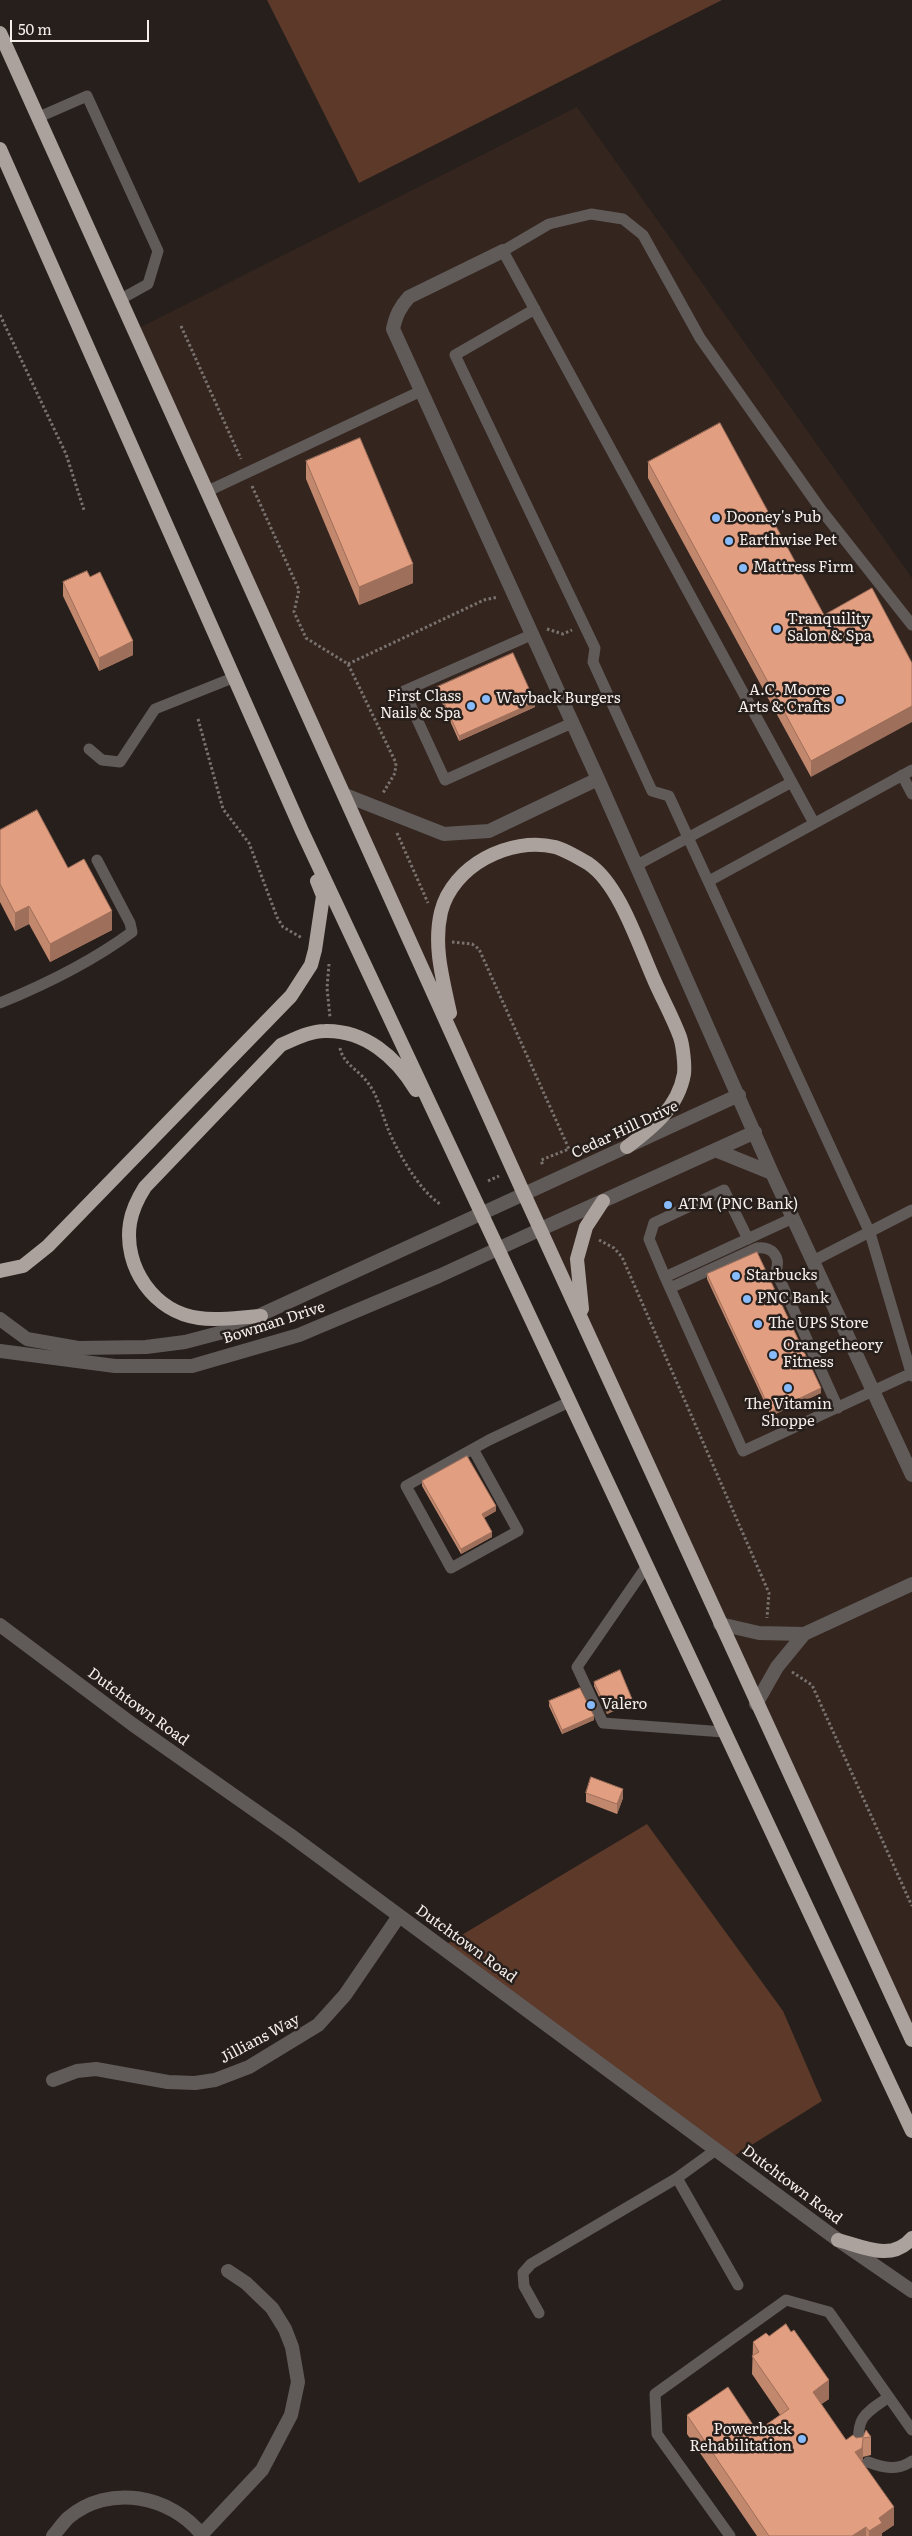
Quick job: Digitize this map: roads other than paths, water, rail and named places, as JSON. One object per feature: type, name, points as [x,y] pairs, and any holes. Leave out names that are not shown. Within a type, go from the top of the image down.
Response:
[{"type":"highway","points":[[0,33],[524,1194],[584,1319],[756,1704],[912,2040]]},
{"type":"highway","points":[[0,149],[302,830],[482,1214],[497,1250],[912,2131]]},
{"type":"highway","points":[[0,1271],[23,1266],[48,1246],[291,996],[311,965],[319,932],[323,896],[303,845],[302,830]]},
{"type":"highway","points":[[456,1041],[440,966],[438,937],[441,911],[450,891],[466,870],[512,848],[539,845],[556,847],[590,864],[615,895],[680,1038],[684,1072],[680,1088],[658,1121],[627,1147]]},
{"type":"highway","points":[[261,1316],[199,1318],[181,1313],[164,1304],[150,1292],[139,1277],[132,1259],[129,1240],[130,1222],[135,1204],[144,1187],[281,1045],[302,1036],[324,1031],[351,1033],[373,1044],[387,1055],[408,1077],[448,1143]]},
{"type":"highway","points":[[584,1319],[577,1259],[586,1227],[602,1201]]},
{"type":"highway","points":[[838,2240],[879,2252],[904,2248],[912,2238]]},
{"type":"street","points":[[503,251],[409,297],[401,306],[393,329],[511,591],[536,630],[572,723],[637,865],[772,1173],[912,1475]]},
{"type":"street","points":[[345,795],[444,834],[489,831],[598,779]]},
{"type":"street","name":"Cedar Hill Drive","points":[[524,1194],[739,1095]]},
{"type":"street","points":[[541,1229],[754,1132]]},
{"type":"street","points":[[715,1150],[772,1173]]},
{"type":"street","name":"Bowman Drive","points":[[0,1319],[27,1339],[78,1348],[146,1347],[185,1342],[223,1332],[261,1316],[524,1194]]},
{"type":"street","name":"Bowman Drive","points":[[0,1351],[115,1366],[192,1366],[298,1335],[497,1250],[541,1229]]},
{"type":"street","points":[[756,1704],[777,1667],[804,1634],[912,1584]]},
{"type":"street","points":[[720,1624],[759,1633],[804,1634]]},
{"type":"street","name":"Dutchtown Road","points":[[0,1625],[132,1724],[290,1835],[838,2240],[912,2292]]},
{"type":"street","name":"Jillians Way","points":[[52,2080],[77,2071],[96,2069],[168,2082],[195,2083],[215,2080],[249,2067],[318,2025],[344,1995],[399,1916]]},
{"type":"street","points":[[53,2536],[69,2518],[94,2503],[115,2496],[148,2499],[188,2519],[202,2535],[262,2470],[291,2415],[298,2382],[292,2347],[285,2329],[272,2308],[246,2283],[228,2271]]},
{"type":"lane","points":[[38,117],[87,96],[158,251],[148,284],[121,299]]},
{"type":"lane","points":[[814,823],[503,251],[549,224],[591,214],[623,219],[643,236],[700,338],[822,511],[912,625]]},
{"type":"lane","points":[[535,309],[455,355],[595,648],[593,662],[652,790],[669,796],[870,1233],[912,1374],[743,1451],[649,1239],[654,1223],[724,1190],[748,1239]]},
{"type":"lane","points":[[208,491],[421,391]]},
{"type":"lane","points":[[536,630],[404,691],[445,780],[572,723]]},
{"type":"lane","points":[[89,749],[102,760],[120,762],[156,709],[235,677]]},
{"type":"lane","points":[[708,881],[907,773],[912,794]]},
{"type":"lane","points":[[637,865],[792,782]]},
{"type":"lane","points":[[0,1003],[21,994],[115,944],[132,932],[130,923],[97,860]]},
{"type":"lane","points":[[813,1261],[912,1210]]},
{"type":"lane","points":[[665,1277],[793,1218]]},
{"type":"lane","points":[[765,1231],[778,1263],[776,1272],[838,1408]]},
{"type":"lane","points":[[670,1288],[757,1248],[766,1248],[776,1256]]},
{"type":"lane","points":[[473,1449],[518,1531],[451,1568],[406,1486],[473,1449],[569,1402]]},
{"type":"lane","points":[[646,1567],[577,1667],[603,1723],[724,1732]]},
{"type":"lane","points":[[539,2314],[524,2286],[523,2273],[531,2264],[677,2178],[716,2149]]},
{"type":"lane","points":[[677,2178],[738,2285]]},
{"type":"lane","points":[[730,2536],[657,2434],[654,2394],[786,2300],[829,2312],[912,2430]]},
{"type":"lane","points":[[859,2449],[858,2428],[861,2418],[889,2397]]},
{"type":"lane","points":[[868,2462],[884,2468],[897,2468],[912,2461]]},
{"type":"place","name":"Dooney's Pub","points":[[716,518]]},
{"type":"place","name":"Earthwise Pet","points":[[729,541]]},
{"type":"place","name":"Mattress Firm","points":[[743,568]]},
{"type":"place","name":"Tranquility Salon & Spa","points":[[777,629]]},
{"type":"place","name":"Wayback Burgers","points":[[486,699]]},
{"type":"place","name":"A.C. Moore Arts & Crafts","points":[[840,700]]},
{"type":"place","name":"First Class Nails & Spa","points":[[471,706]]},
{"type":"place","name":"ATM (PNC Bank)","points":[[668,1205]]},
{"type":"place","name":"Starbucks","points":[[736,1276]]},
{"type":"place","name":"PNC Bank","points":[[747,1299]]},
{"type":"place","name":"The UPS Store","points":[[758,1324]]},
{"type":"place","name":"Orangetheory Fitness","points":[[773,1355]]},
{"type":"place","name":"The Vitamin Shoppe","points":[[788,1388]]},
{"type":"place","name":"Valero","points":[[591,1705]]},
{"type":"place","name":"Powerback Rehabilitation","points":[[802,2439]]}]
